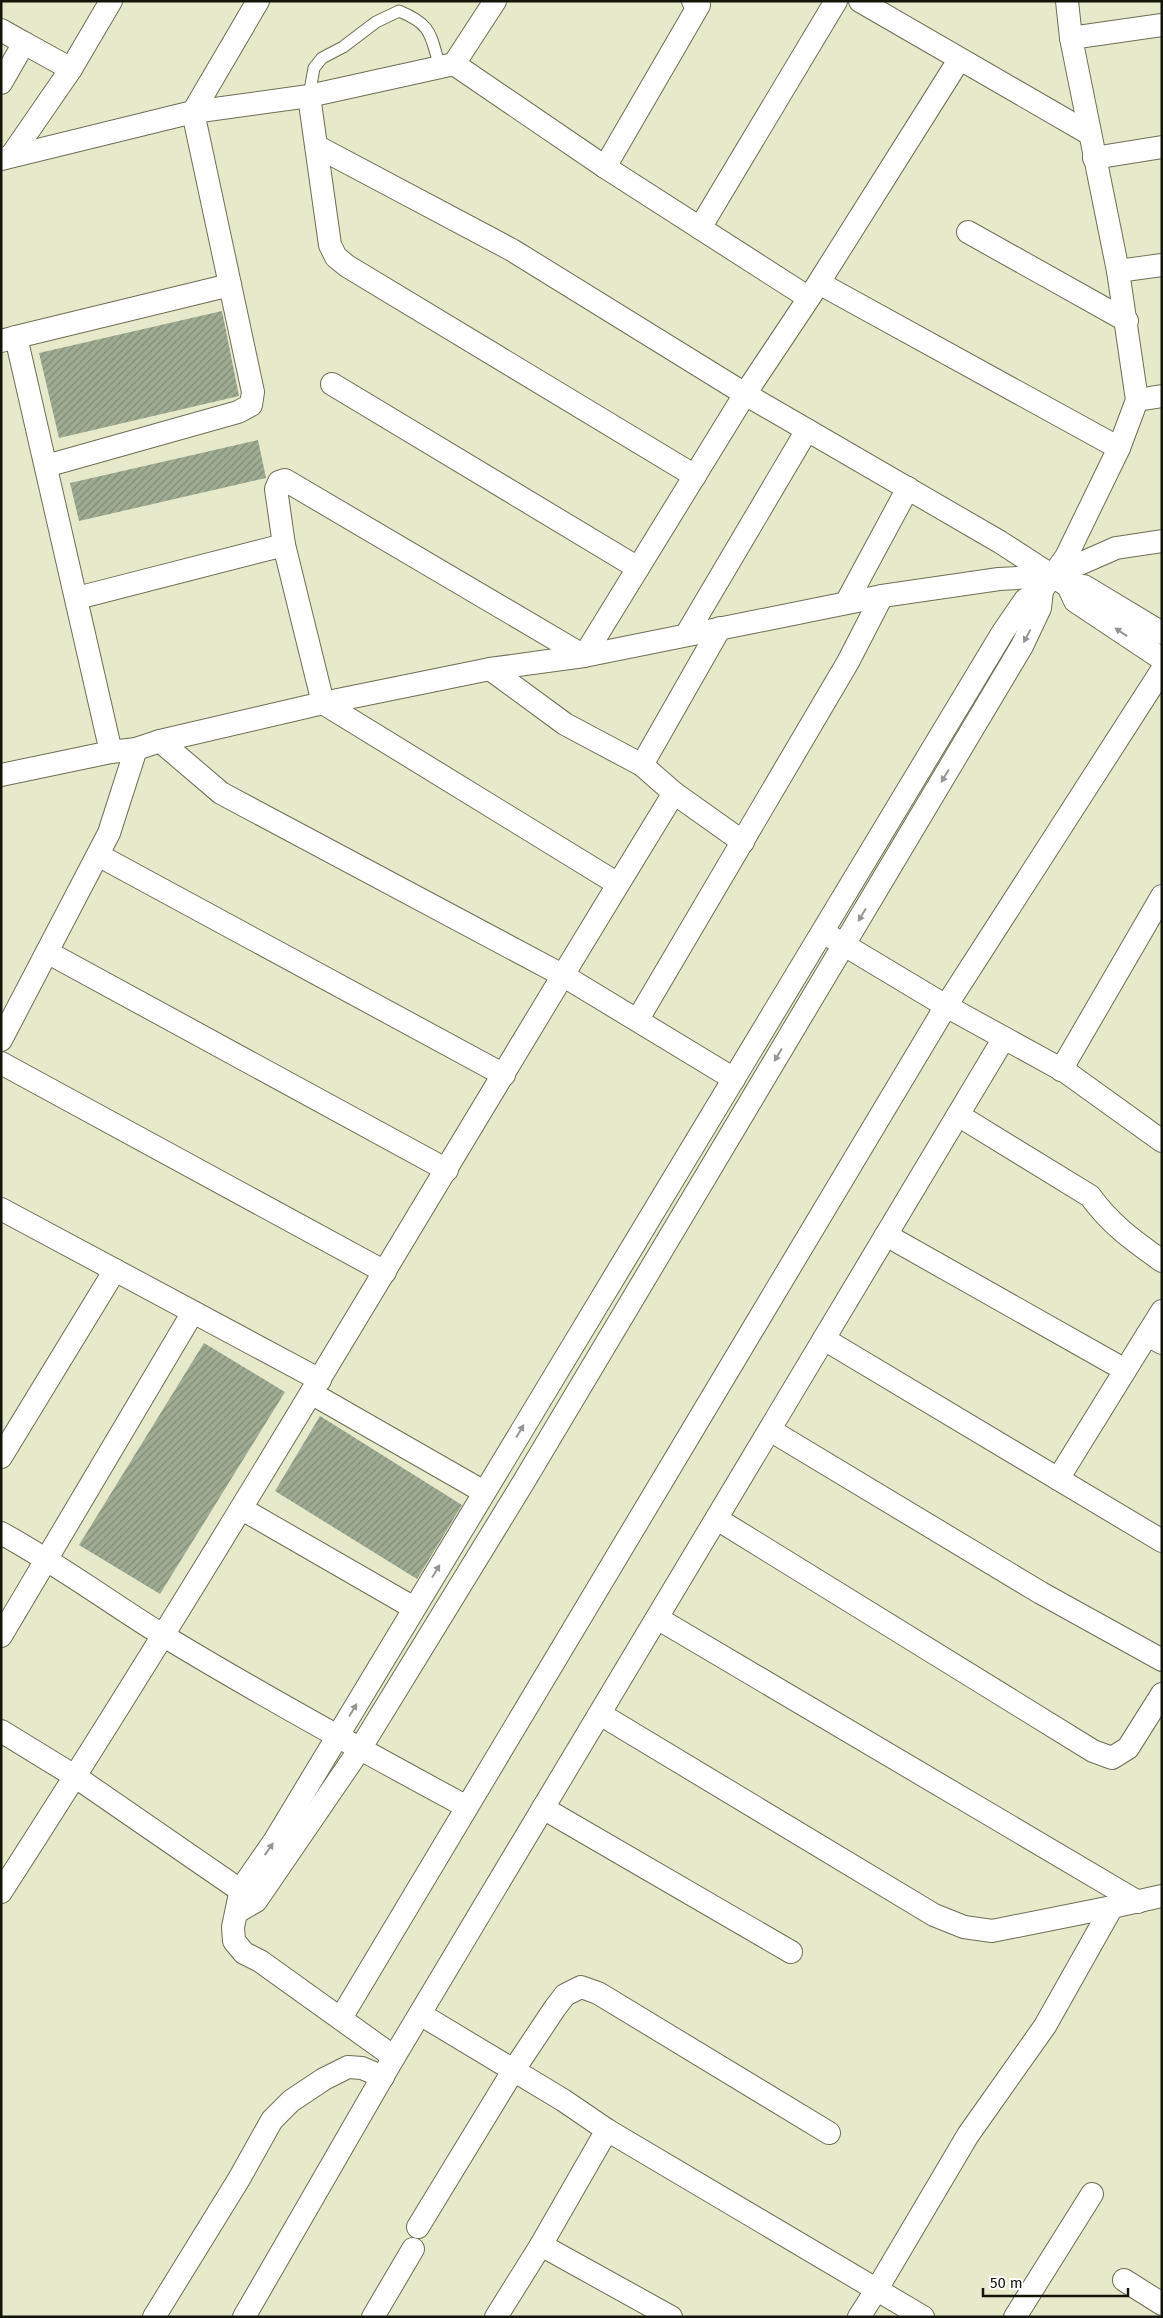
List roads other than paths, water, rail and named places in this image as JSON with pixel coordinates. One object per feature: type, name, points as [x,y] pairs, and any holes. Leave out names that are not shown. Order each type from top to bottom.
[{"type":"street","points":[[6,158],[71,69],[111,1]]},
{"type":"street","points":[[46,466],[238,412],[251,405],[253,392],[193,112],[258,1]]},
{"type":"street","points":[[6,158],[193,112],[309,96],[447,66],[495,1]]},
{"type":"street","points":[[700,228],[836,1]]},
{"type":"street","points":[[860,1],[959,60],[1090,134]]},
{"type":"street","points":[[394,2057],[260,1961],[244,1953],[234,1941],[233,1928],[237,1912],[360,1749],[523,1483],[1022,646],[1119,448],[1137,400],[1127,321],[1071,38],[1067,1]]},
{"type":"street","points":[[605,167],[698,2]]},
{"type":"street","points":[[1071,38],[1162,24]]},
{"type":"street","points":[[1,30],[71,69]]},
{"type":"street","points":[[1,83],[24,44]]},
{"type":"street","points":[[584,656],[745,394],[814,291],[959,60]]},
{"type":"street","points":[[447,66],[700,228],[814,291],[1119,448]]},
{"type":"street","points":[[309,96],[318,147],[330,245],[336,257],[347,266],[695,476]]},
{"type":"street","points":[[318,147],[512,250],[745,394],[1000,542],[1075,601],[1162,659]]},
{"type":"street","points":[[1094,158],[1162,147]]},
{"type":"street","points":[[968,232],[1127,321]]},
{"type":"street","points":[[1118,271],[1162,265]]},
{"type":"street","points":[[111,752],[46,466],[9,339],[230,285]]},
{"type":"street","points":[[332,384],[638,568]]},
{"type":"street","points":[[1137,400],[1162,396]]},
{"type":"street","points":[[686,635],[807,430]]},
{"type":"street","points":[[584,656],[285,480],[279,482],[276,489],[284,544],[323,703],[618,884]]},
{"type":"street","points":[[846,603],[908,488]]},
{"type":"street","points":[[248,1895],[275,1840],[337,1736],[1003,632],[1025,600],[1116,548],[1162,541]]},
{"type":"street","points":[[77,598],[284,544]]},
{"type":"street","points":[[1,775],[111,752],[136,749],[160,741],[323,703],[490,669],[584,656],[882,596],[999,579],[1084,586],[1162,633]]},
{"type":"street","points":[[638,1019],[848,662],[882,596]]},
{"type":"street","points":[[642,765],[720,628]]},
{"type":"street","points":[[490,669],[566,724],[642,765],[674,793],[743,842]]},
{"type":"street","points":[[341,2018],[946,1006],[1162,670]]},
{"type":"street","points":[[160,741],[221,793],[564,976],[734,1078]]},
{"type":"street","points":[[1,1040],[109,833],[136,749]]},
{"type":"street","points":[[1,1892],[76,1777],[242,1509],[674,793]]},
{"type":"street","points":[[98,855],[504,1075]]},
{"type":"street","points":[[1061,1070],[1162,896]]},
{"type":"street","points":[[822,932],[946,1006],[1061,1070],[1159,1132]]},
{"type":"street","points":[[47,952],[447,1170]]},
{"type":"street","points":[[248,2315],[394,2057],[1004,1038]]},
{"type":"street","points":[[1,1063],[385,1272]]},
{"type":"street","points":[[958,1115],[1090,1196],[1105,1217],[1117,1228],[1162,1261]]},
{"type":"street","points":[[1,1209],[193,1312],[484,1492]]},
{"type":"street","points":[[886,1235],[1125,1370]]},
{"type":"street","points":[[1,1457],[115,1270]]},
{"type":"street","points":[[1058,1479],[1125,1370],[1154,1339],[1162,1311]]},
{"type":"street","points":[[1,1636],[193,1312]]},
{"type":"street","points":[[824,1339],[1162,1541]]},
{"type":"street","points":[[770,1430],[1041,1593],[1162,1660]]},
{"type":"street","points":[[242,1509],[414,1608]]},
{"type":"street","points":[[717,1519],[1093,1751],[1112,1758],[1128,1748],[1162,1694]]},
{"type":"street","points":[[1,1533],[48,1559],[164,1636],[360,1749],[467,1807]]},
{"type":"street","points":[[657,1618],[1138,1902]]},
{"type":"street","points":[[600,1714],[934,1915],[964,1927],[992,1931],[1162,1896]]},
{"type":"street","points":[[1,1731],[76,1777],[248,1895]]},
{"type":"street","points":[[543,1808],[791,1952]]},
{"type":"street","points":[[858,2317],[877,2289],[968,2135],[1045,2026],[1112,1907]]},
{"type":"street","points":[[418,2227],[513,2072],[565,1995],[581,1987],[598,1993],[829,2133]]},
{"type":"street","points":[[420,2014],[513,2072],[563,2100],[607,2130],[923,2317]]},
{"type":"street","points":[[154,2317],[239,2179],[272,2120],[291,2101],[324,2079],[348,2067],[362,2068],[383,2078]]},
{"type":"street","points":[[496,2317],[541,2245],[607,2130]]},
{"type":"street","points":[[1015,2317],[1092,2194]]},
{"type":"street","points":[[541,2245],[671,2317]]},
{"type":"street","points":[[373,2317],[413,2249]]},
{"type":"street","points":[[1124,2280],[1162,2303],[1153,2317]]},
{"type":"lane","points":[[309,96],[314,68],[322,58],[344,47],[376,22],[402,6],[418,19],[431,34],[447,66]]}]
